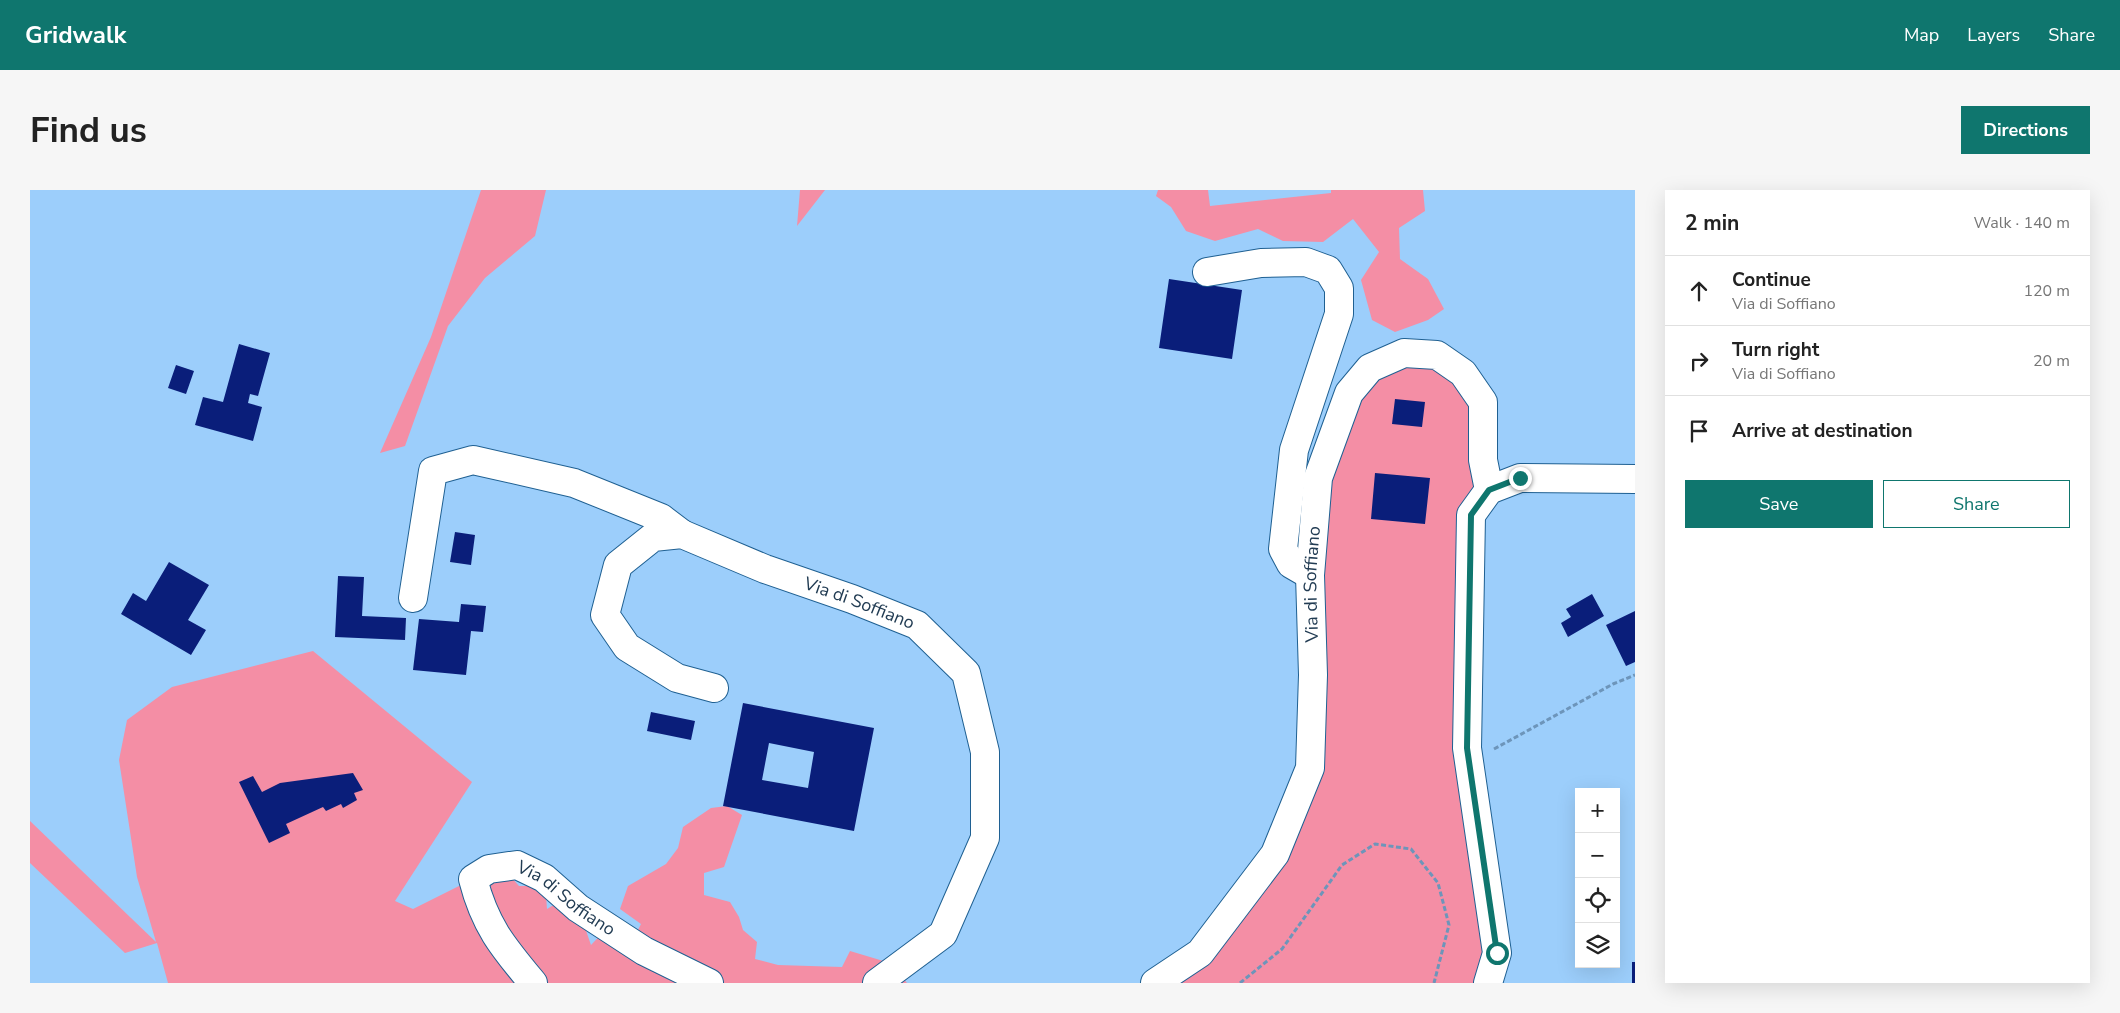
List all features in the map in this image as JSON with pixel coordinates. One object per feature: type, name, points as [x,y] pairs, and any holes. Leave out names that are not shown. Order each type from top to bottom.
[{"type":"street","points":[[1207,272],[1261,263],[1306,262],[1328,270],[1339,288],[1339,314],[1294,450],[1284,539],[1283,549],[1291,564],[1310,575]]},
{"type":"street","name":"Via di Soffiano","points":[[1155,983],[1200,952],[1275,854],[1310,768],[1313,675],[1310,575],[1318,478],[1349,393],[1370,368],[1404,353],[1437,355],[1463,373],[1483,402],[1483,460],[1489,490]]},
{"type":"street","points":[[413,598],[433,471],[473,460],[574,483],[661,518],[682,534]]},
{"type":"street","points":[[1488,983],[1497,953],[1467,748],[1471,515],[1489,490],[1520,478],[1635,479]]},
{"type":"street","name":"Via di Soffiano","points":[[714,688],[678,678],[627,647],[605,614],[618,565],[653,537],[682,534],[765,569],[852,599],[917,625],[966,673],[984,752],[985,838],[942,934],[877,983]]},
{"type":"street","name":"Via di Soffiano","points":[[533,983],[496,939],[480,908],[473,879],[489,869],[517,866],[544,878],[578,908],[644,951],[709,983]]},
{"type":"path","points":[[1469,762],[1613,684],[1635,675]]},
{"type":"path","points":[[1240,983],[1282,950],[1342,865],[1375,844],[1411,849],[1438,883],[1449,925],[1434,983]]},
{"type":"shaded area","points":[[481,190],[546,190],[535,236],[485,278],[448,326],[405,446],[380,453],[431,337]]},
{"type":"shaded area","points":[[800,190],[825,190],[797,226]]},
{"type":"shaded area","points":[[1158,190],[1208,190],[1210,206],[1331,193],[1331,190],[1423,190],[1425,211],[1399,228],[1400,259],[1428,279],[1444,309],[1428,320],[1395,332],[1372,320],[1361,280],[1379,252],[1353,219],[1323,242],[1283,241],[1258,229],[1215,241],[1186,231],[1171,207],[1156,196]]},
{"type":"shaded area","points":[[1404,353],[1463,373],[1489,490],[1471,515],[1488,983],[1155,983],[1275,854],[1310,768],[1310,575],[1349,393]]},
{"type":"shaded area","points":[[313,651],[472,782],[395,901],[413,909],[459,886],[465,869],[512,878],[519,886],[540,886],[546,895],[547,909],[573,893],[591,945],[611,924],[637,932],[641,924],[620,909],[628,886],[666,864],[678,848],[683,827],[711,808],[727,806],[742,815],[724,867],[704,873],[704,895],[730,902],[739,917],[743,930],[757,942],[755,959],[778,965],[842,967],[850,951],[890,963],[907,983],[168,983],[157,943],[125,953],[30,863],[30,821],[156,942],[137,877],[119,760],[127,720],[172,687]]},
{"type":"building","points":[[1169,279],[1242,290],[1232,359],[1159,348]]},
{"type":"building","points":[[239,344],[270,353],[258,396],[250,394],[248,403],[262,407],[253,441],[195,425],[203,397],[223,402]]},
{"type":"building","points":[[176,365],[194,371],[186,394],[168,388]]},
{"type":"building","points":[[1395,399],[1425,402],[1422,427],[1392,424]]},
{"type":"building","points":[[1375,473],[1430,478],[1425,524],[1371,519]]},
{"type":"building","points":[[455,532],[475,535],[471,565],[450,562]]},
{"type":"building","points":[[169,562],[209,585],[188,620],[206,630],[191,655],[121,614],[133,593],[146,601]]},
{"type":"building","points":[[338,576],[364,577],[362,616],[406,618],[405,640],[335,637]]},
{"type":"building","points":[[1592,594],[1604,616],[1568,637],[1561,623],[1571,617],[1566,609]]},
{"type":"building","points":[[461,604],[486,606],[483,632],[471,631],[466,675],[413,670],[419,619],[459,622]]},
{"type":"building","points":[[1635,611],[1635,662],[1626,666],[1606,625]]},
{"type":"building","points":[[743,703],[874,728],[854,831],[723,806]],"holes":[[[769,743],[814,752],[808,788],[762,780]]]},
{"type":"building","points":[[651,712],[695,721],[691,740],[647,731]]},
{"type":"building","points":[[353,773],[363,790],[354,793],[357,800],[343,808],[341,804],[326,811],[323,807],[286,824],[290,833],[269,843],[239,782],[253,776],[262,792],[280,783]]},
{"type":"building","points":[[1632,962],[1635,962],[1635,983],[1632,983]]},
{"type":"route","points":[[1497,953],[1467,748],[1471,515],[1489,490],[1520,478]]}]
